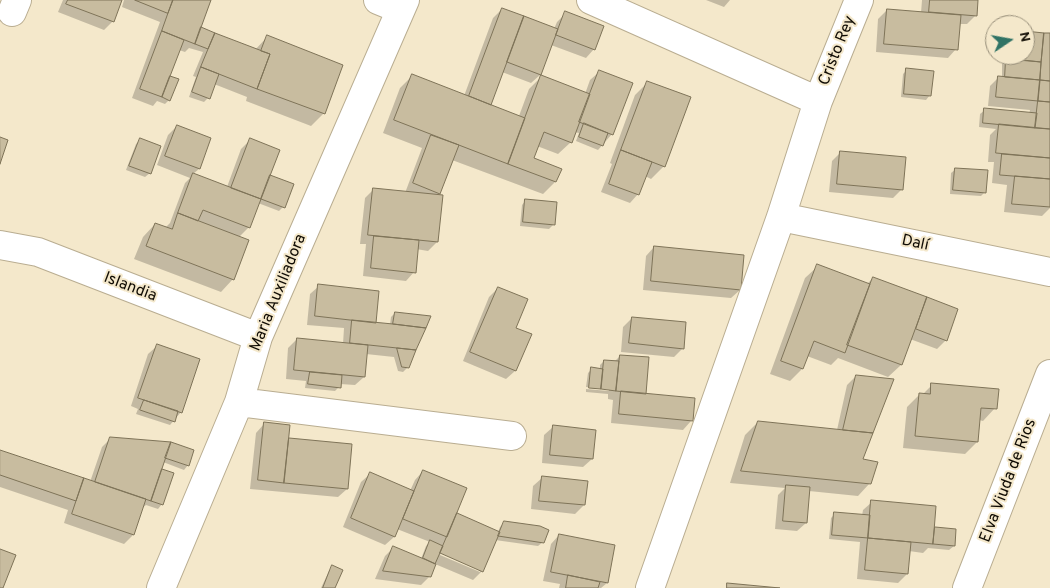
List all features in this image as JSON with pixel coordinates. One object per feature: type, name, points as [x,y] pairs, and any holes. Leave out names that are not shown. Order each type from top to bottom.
[{"type":"street","points":[[591,0],[818,101]]},
{"type":"street","name":"Cristo Rey","points":[[650,588],[781,217],[818,101],[859,0]]},
{"type":"street","name":"Maria Auxiliadora","points":[[161,588],[239,402],[258,338],[394,3]]},
{"type":"street","name":"Dalí","points":[[781,217],[1050,272]]},
{"type":"street","name":"Islandia","points":[[0,245],[38,252],[258,338]]},
{"type":"street","name":"Elva Viuda de Rios","points":[[967,588],[1050,374]]},
{"type":"street","points":[[239,402],[512,436]]},
{"type":"building","points":[[68,0],[122,0],[114,22],[66,4]]},
{"type":"building","points":[[135,0],[173,0],[168,13]]},
{"type":"building","points":[[173,0],[211,0],[195,44],[162,31]]},
{"type":"building","points":[[930,0],[978,0],[977,16],[929,12]]},
{"type":"building","points":[[502,8],[524,16],[491,105],[469,96]]},
{"type":"building","points":[[887,9],[961,15],[958,50],[884,44]]},
{"type":"building","points":[[565,11],[604,26],[595,50],[556,35]]},
{"type":"building","points":[[524,16],[558,29],[541,75],[507,62]]},
{"type":"building","points":[[201,27],[215,33],[208,49],[195,44]]},
{"type":"building","points":[[162,31],[184,40],[162,97],[140,89]]},
{"type":"building","points":[[1035,32],[1044,33],[1041,62],[1035,61]]},
{"type":"building","points":[[215,33],[270,54],[257,89],[201,67]]},
{"type":"building","points":[[1044,33],[1050,33],[1050,81],[1040,80]]},
{"type":"building","points":[[267,35],[343,65],[325,114],[257,89],[270,54],[261,51]]},
{"type":"building","points":[[1035,61],[1041,62],[1040,80],[1005,77],[1006,65],[1035,65]]},
{"type":"building","points":[[201,67],[219,74],[210,99],[192,92]]},
{"type":"building","points":[[906,68],[934,71],[931,96],[904,94]]},
{"type":"building","points":[[599,70],[633,83],[613,135],[579,122]]},
{"type":"building","points":[[412,74],[525,118],[508,164],[394,120]]},
{"type":"building","points":[[541,75],[590,94],[572,143],[544,132],[534,158],[562,169],[556,182],[508,164]]},
{"type":"building","points":[[170,76],[179,79],[170,101],[162,97]]},
{"type":"building","points":[[998,76],[1040,80],[1038,101],[996,97]]},
{"type":"building","points":[[1040,80],[1050,81],[1050,102],[1038,101]]},
{"type":"building","points":[[647,81],[691,97],[665,167],[621,150]]},
{"type":"building","points":[[1038,101],[1050,102],[1050,129],[1035,128]]},
{"type":"building","points":[[984,108],[1037,113],[1035,128],[983,123]]},
{"type":"building","points":[[584,123],[608,133],[603,146],[579,137]]},
{"type":"building","points":[[999,124],[1050,129],[1050,158],[996,153]]},
{"type":"building","points":[[177,125],[211,138],[200,169],[165,156]]},
{"type":"building","points":[[431,135],[459,145],[440,194],[413,183]]},
{"type":"building","points":[[0,137],[8,140],[0,164]]},
{"type":"building","points":[[140,138],[161,146],[151,174],[129,166]]},
{"type":"building","points":[[250,138],[280,150],[261,199],[231,188]]},
{"type":"building","points":[[621,150],[652,162],[639,195],[609,184]]},
{"type":"building","points":[[840,151],[906,157],[903,190],[837,184]]},
{"type":"building","points":[[1002,154],[1050,158],[1050,179],[1000,175]]},
{"type":"building","points":[[955,168],[988,170],[986,193],[953,190]]},
{"type":"building","points":[[193,173],[261,199],[250,228],[203,210],[198,221],[178,213]]},
{"type":"building","points":[[270,175],[294,184],[285,208],[261,199]]},
{"type":"building","points":[[1015,176],[1050,179],[1050,207],[1012,204]]},
{"type":"building","points":[[373,188],[443,195],[438,242],[368,235]]},
{"type":"building","points":[[525,199],[557,202],[555,225],[523,222]]},
{"type":"building","points":[[178,213],[249,240],[234,280],[146,246],[155,223],[172,229]]},
{"type":"building","points":[[374,236],[419,240],[416,273],[371,268]]},
{"type":"building","points":[[654,246],[744,255],[741,290],[651,281]]},
{"type":"building","points":[[817,264],[870,284],[845,353],[814,341],[803,369],[781,361]]},
{"type":"building","points":[[873,277],[927,297],[902,365],[847,345]]},
{"type":"building","points":[[318,284],[379,291],[376,323],[315,316]]},
{"type":"building","points":[[498,287],[528,299],[516,328],[532,334],[516,371],[470,352]]},
{"type":"building","points":[[927,297],[958,309],[947,341],[916,329]]},
{"type":"building","points":[[395,312],[431,316],[426,328],[393,324]]},
{"type":"building","points":[[632,317],[686,322],[684,349],[629,343]]},
{"type":"building","points":[[352,320],[426,328],[416,350],[350,343]]},
{"type":"building","points":[[297,338],[368,345],[365,377],[294,370]]},
{"type":"building","points":[[157,344],[200,359],[182,413],[138,398]]},
{"type":"building","points":[[397,348],[416,350],[409,368],[402,367]]},
{"type":"building","points":[[620,355],[649,357],[646,394],[616,391]]},
{"type":"building","points":[[604,360],[619,361],[616,391],[601,389]]},
{"type":"building","points":[[591,367],[603,369],[601,389],[589,388]]},
{"type":"building","points":[[310,372],[342,375],[341,388],[308,384]]},
{"type":"building","points":[[856,375],[894,379],[873,433],[843,430]]},
{"type":"building","points":[[931,383],[999,389],[997,409],[981,408],[978,442],[915,436],[919,393],[930,394]]},
{"type":"building","points":[[621,391],[695,398],[693,421],[619,414]]},
{"type":"building","points":[[144,400],[178,411],[175,422],[140,410]]},
{"type":"building","points":[[758,421],[873,433],[863,459],[878,462],[871,484],[741,471]]},
{"type":"building","points":[[264,422],[290,425],[284,483],[258,480]]},
{"type":"building","points":[[553,425],[596,430],[593,459],[550,455]]},
{"type":"building","points":[[110,437],[171,442],[151,501],[95,482]]},
{"type":"building","points":[[289,438],[352,444],[348,489],[284,483]]},
{"type":"building","points":[[171,442],[194,450],[189,466],[165,458]]},
{"type":"building","points":[[0,450],[84,478],[76,501],[0,475]]},
{"type":"building","points":[[162,469],[174,473],[163,505],[151,501]]},
{"type":"building","points":[[423,470],[467,488],[447,537],[403,519]]},
{"type":"building","points":[[370,472],[414,491],[395,537],[351,518]]},
{"type":"building","points":[[542,476],[588,481],[585,505],[539,501]]},
{"type":"building","points":[[84,478],[146,499],[134,535],[72,514]]},
{"type":"building","points":[[786,485],[810,487],[807,523],[783,521]]},
{"type":"building","points":[[871,500],[936,506],[933,544],[868,538]]},
{"type":"building","points":[[834,512],[870,515],[868,538],[832,535]]},
{"type":"building","points":[[457,513],[500,532],[483,572],[440,553]]},
{"type":"building","points":[[504,521],[540,526],[549,530],[544,543],[498,536]]},
{"type":"building","points":[[935,527],[956,529],[955,546],[933,544]]},
{"type":"building","points":[[559,534],[615,545],[608,583],[551,572]]},
{"type":"building","points":[[868,538],[911,542],[908,574],[865,570]]},
{"type":"building","points":[[430,540],[443,546],[435,564],[423,558]]},
{"type":"building","points":[[393,546],[436,564],[431,577],[383,571]]},
{"type":"building","points":[[0,549],[16,555],[3,588],[0,588]]},
{"type":"building","points":[[332,565],[343,570],[335,588],[323,588]]},
{"type":"building","points":[[568,575],[600,582],[598,588],[566,588]]},
{"type":"building","points":[[727,583],[780,588],[727,588]]}]
